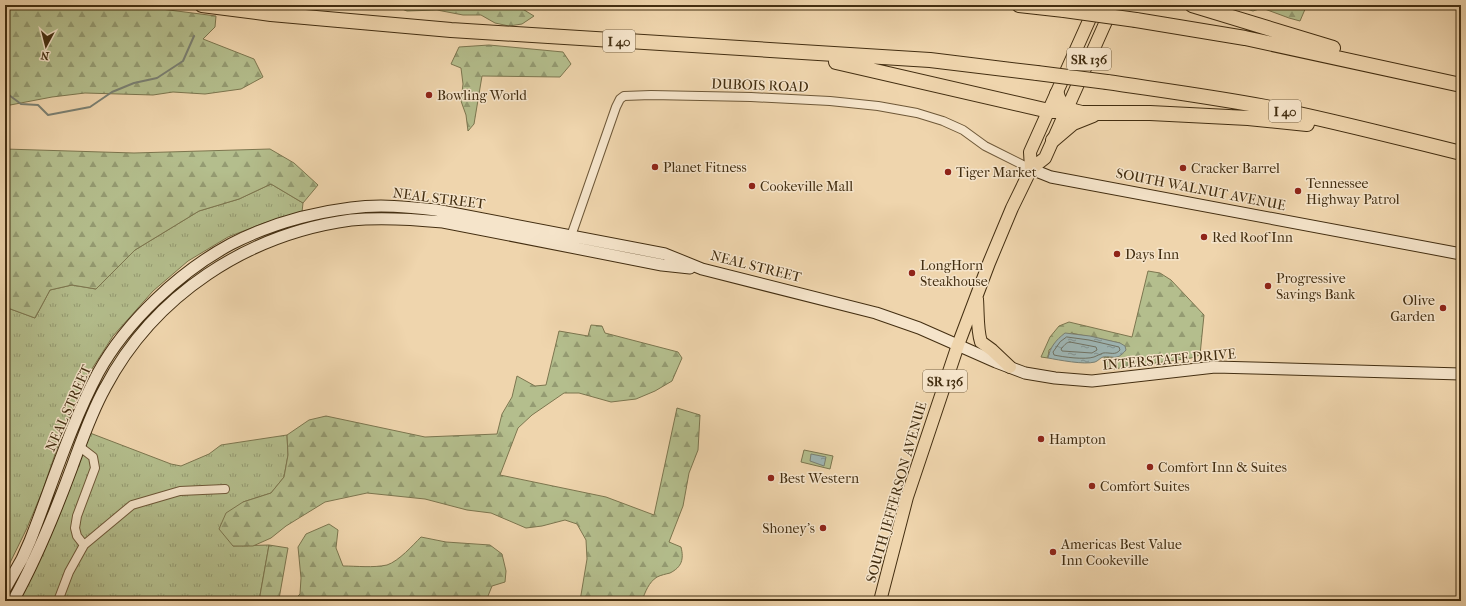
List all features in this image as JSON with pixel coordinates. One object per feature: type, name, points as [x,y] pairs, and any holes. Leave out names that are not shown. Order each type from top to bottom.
[{"type":"highway","name":"I 40","points":[[202,5],[271,14],[450,30],[930,60],[1106,82],[1266,107],[1461,153]]},
{"type":"highway","points":[[1018,5],[1136,20],[1245,38],[1461,85]]},
{"type":"highway","points":[[1192,5],[1437,79]]},
{"type":"highway","points":[[772,51],[852,65],[1049,111],[1060,111],[1067,107]]},
{"type":"highway","points":[[1057,94],[1061,103],[1082,113],[1150,113],[1248,118],[1381,133]]},
{"type":"highway","points":[[1053,140],[1073,123],[1098,112]]},
{"type":"main road","name":"SOUTH JEFFERSON AVENUE","points":[[880,601],[907,497],[958,345],[1003,229],[1031,169],[1030,152],[1096,5]]},
{"type":"main road","name":"SOUTH JEFFERSON AVENUE","points":[[1031,169],[1046,158],[1112,7]]},
{"type":"main road","name":"SOUTH WALNUT AVENUE","points":[[1031,169],[1051,177],[1461,254]]},
{"type":"main road","name":"NEAL STREET","points":[[5,589],[22,559],[30,541],[85,400],[106,360],[126,333],[158,299],[191,270],[230,245],[269,228],[301,217],[353,207],[397,206],[436,210],[665,254],[702,269]]},
{"type":"main road","name":"NEAL STREET","points":[[13,601],[43,542],[104,388],[116,367],[141,334],[172,301],[202,277],[226,262],[257,246],[282,236],[351,220],[384,218],[443,222],[662,265],[702,269],[876,312],[919,328],[958,345]]},
{"type":"main road","points":[[977,295],[978,329],[981,342],[1010,367]]},
{"type":"main road","name":"INTERSTATE DRIVE","points":[[958,345],[1010,367],[1040,376],[1073,380],[1092,381],[1215,367],[1461,374]]},
{"type":"street","name":"DUBOIS ROAD","points":[[571,236],[616,107],[620,99],[624,96],[651,95],[751,97],[830,101],[878,106],[917,113],[943,121],[963,130],[985,146],[1031,169]]},
{"type":"street","points":[[80,447],[93,457],[95,468],[77,516],[75,528],[77,536],[84,545]]},
{"type":"street","points":[[58,601],[69,572],[84,545],[132,505],[180,491],[225,489]]},
{"type":"green space","points":[[5,5],[130,5],[216,16],[215,27],[203,39],[254,59],[263,77],[241,89],[205,94],[173,92],[153,95],[85,93],[52,97],[5,106]]},
{"type":"green space","points":[[392,5],[516,5],[534,16],[522,24],[509,26],[495,23],[481,15],[463,15],[437,10],[407,11]]},
{"type":"green space","points":[[1233,5],[1300,5],[1306,7],[1300,21],[1262,8],[1253,11]]},
{"type":"green space","points":[[489,45],[563,52],[571,64],[560,77],[482,76],[474,124],[468,131],[466,115],[461,101],[463,84],[461,68],[451,64],[459,47]]},
{"type":"green space","points":[[5,149],[134,153],[270,149],[294,163],[318,185],[303,203],[271,184],[239,199],[199,211],[135,250],[96,289],[72,285],[50,290],[35,318],[5,307]]},
{"type":"green space","points":[[271,184],[303,203],[302,212],[264,223],[228,237],[188,261],[153,291],[113,336],[86,378],[61,437],[42,492],[27,528],[5,573],[5,307],[35,318],[50,290],[72,285],[96,289],[135,250],[199,211],[239,199]]},
{"type":"green space","points":[[1148,271],[1160,273],[1171,280],[1204,315],[1200,355],[1191,358],[1106,370],[1104,357],[1113,358],[1120,343],[1071,333],[1049,350],[1048,358],[1041,357],[1050,337],[1059,326],[1069,322],[1132,337]]},
{"type":"green space","points":[[591,325],[602,326],[605,333],[678,352],[682,358],[672,381],[655,391],[636,399],[611,402],[579,393],[564,393],[532,415],[518,428],[500,475],[606,497],[654,515],[677,408],[700,415],[698,450],[689,473],[683,506],[669,542],[681,547],[682,559],[680,565],[674,571],[654,579],[644,594],[642,601],[580,601],[587,559],[586,540],[577,524],[565,520],[542,526],[526,528],[491,513],[467,510],[425,499],[367,493],[325,502],[286,526],[271,538],[253,546],[233,546],[219,529],[226,513],[243,502],[271,493],[284,477],[288,455],[287,435],[309,420],[326,416],[425,437],[497,434],[502,414],[512,397],[517,376],[535,386],[546,385],[559,331],[588,336]]},
{"type":"green space","points":[[90,433],[171,464],[181,466],[209,454],[221,445],[287,435],[288,455],[284,477],[271,493],[243,502],[233,546],[269,545],[259,601],[18,601],[49,540]]},
{"type":"green space","points":[[804,450],[833,456],[830,469],[801,462]]},
{"type":"green space","points":[[329,524],[338,530],[336,548],[343,566],[371,567],[387,565],[401,556],[421,537],[446,542],[490,545],[502,554],[506,571],[505,582],[492,586],[486,601],[293,601],[300,594],[301,578],[298,547],[306,534]]},
{"type":"green space","points":[[269,545],[288,548],[279,599],[285,601],[259,601]]},
{"type":"water","points":[[1065,333],[1090,336],[1120,343],[1125,346],[1126,350],[1120,356],[1103,357],[1096,362],[1090,363],[1048,358],[1050,350],[1054,344]]},
{"type":"water","points":[[811,454],[826,457],[824,466],[810,461]]},
{"type":"waterway","points":[[5,92],[21,104],[38,105],[48,115],[90,107],[112,92],[134,83],[157,78],[183,61],[194,36]]},
{"type":"place","name":"Bowling World","points":[[429,95]]},
{"type":"place","name":"Planet Fitness","points":[[655,167]]},
{"type":"place","name":"Cracker Barrel","points":[[1183,168]]},
{"type":"place","name":"Tiger Market","points":[[948,172]]},
{"type":"place","name":"Cookeville Mall","points":[[752,186]]},
{"type":"place","name":"Tennessee Highway Patrol","points":[[1298,191]]},
{"type":"place","name":"Red Roof Inn","points":[[1204,237]]},
{"type":"place","name":"Days Inn","points":[[1117,254]]},
{"type":"place","name":"LongHorn Steakhouse","points":[[912,273]]},
{"type":"place","name":"Progressive Savings Bank","points":[[1268,286]]},
{"type":"place","name":"Olive Garden","points":[[1443,308]]},
{"type":"place","name":"Hampton","points":[[1041,439]]},
{"type":"place","name":"Comfort Inn & Suites","points":[[1150,467]]},
{"type":"place","name":"Best Western","points":[[771,478]]},
{"type":"place","name":"Comfort Suites","points":[[1092,486]]},
{"type":"place","name":"Shoney's","points":[[823,528]]},
{"type":"place","name":"Americas Best Value Inn Cookeville","points":[[1053,552]]}]
